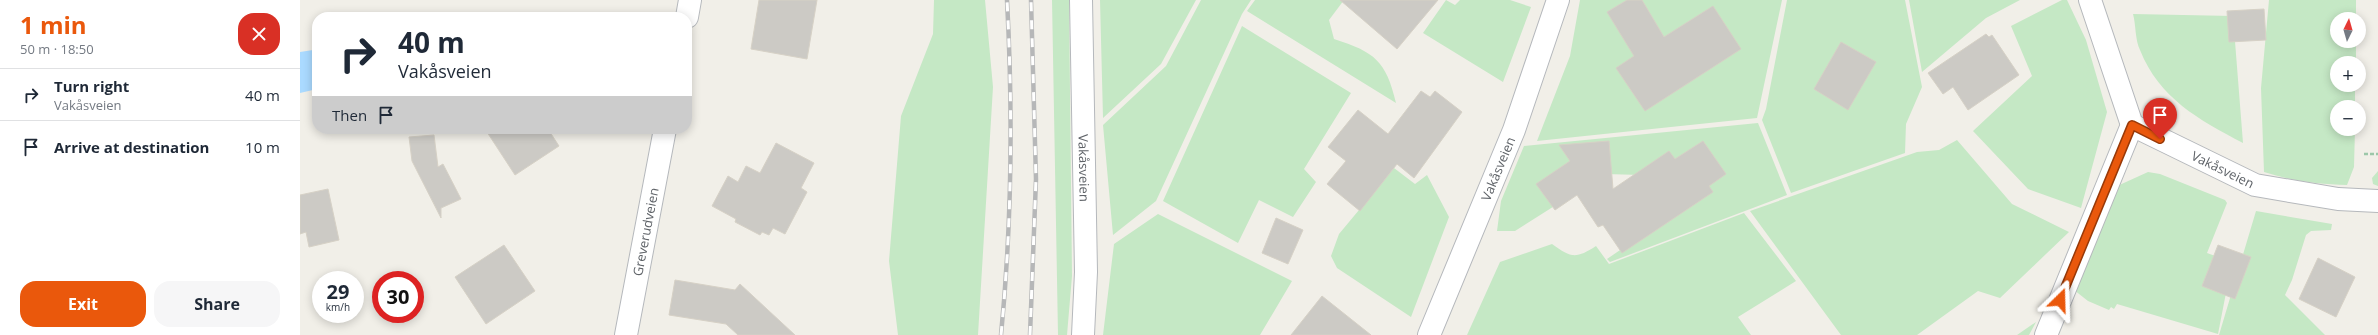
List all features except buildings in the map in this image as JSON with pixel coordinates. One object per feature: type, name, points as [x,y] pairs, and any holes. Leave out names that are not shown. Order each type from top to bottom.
[{"type":"street","points":[[688,12],[690,0]]},
{"type":"street","name":"Vakåsveien","points":[[1081,0],[1086,272],[1083,335]]},
{"type":"street","name":"Vakåsveien","points":[[1429,335],[1514,130],[1558,0]]},
{"type":"street","points":[[2046,335],[2132,125],[2090,0]]},
{"type":"street","name":"Vakåsveien","points":[[2132,125],[2255,185],[2338,199],[2378,201]]},
{"type":"street","name":"Greverudveien","points":[[626,335],[664,134]]},
{"type":"path","points":[[2364,154],[2378,154]]},
{"type":"green space","points":[[934,0],[985,0],[993,87],[978,335],[898,335],[889,261],[901,116],[933,34]]},
{"type":"green space","points":[[1052,0],[1069,0],[1072,276],[1067,335],[1058,335]]},
{"type":"green space","points":[[1100,0],[1196,0],[1161,64],[1103,118]]},
{"type":"green space","points":[[1201,0],[1251,0],[1242,14],[1156,201],[1113,235],[1103,125],[1166,66]]},
{"type":"green space","points":[[1255,0],[1344,0],[1329,20],[1334,39],[1360,49],[1377,60],[1388,77],[1396,103],[1247,11]]},
{"type":"green space","points":[[1446,0],[1455,5],[1460,0],[1510,0],[1531,7],[1503,82],[1423,33]]},
{"type":"green space","points":[[1580,0],[1782,0],[1757,118],[1537,141],[1570,56]]},
{"type":"green space","points":[[1787,0],[1905,0],[1922,87],[1906,124],[1905,153],[1791,193],[1762,120],[1766,109]]},
{"type":"green space","points":[[1909,0],[2020,0],[1986,18],[1922,72]]},
{"type":"green space","points":[[2062,0],[2067,0],[2086,40],[2107,112],[2081,208],[2028,189],[1973,131],[2032,76],[2011,26]]},
{"type":"green space","points":[[2269,0],[2356,0],[2356,12],[2330,12],[2330,48],[2356,48],[2356,56],[2330,56],[2330,92],[2355,92],[2355,100],[2330,100],[2330,136],[2355,136],[2354,167],[2347,185],[2305,182],[2264,172],[2261,88]]},
{"type":"green space","points":[[2133,14],[2233,16],[2243,143],[2211,126],[2182,106],[2158,82],[2148,67],[2138,46]]},
{"type":"green space","points":[[1242,26],[1351,93],[1304,169],[1316,182],[1293,217],[1259,200],[1238,243],[1163,201]]},
{"type":"green space","points":[[1758,123],[1787,195],[1610,262],[1607,259],[1626,246],[1641,175],[1605,174],[1515,231],[1497,231],[1501,201],[1524,146]]},
{"type":"green space","points":[[1957,140],[2012,204],[2069,232],[2000,298],[1978,291],[1917,335],[1841,335],[1750,211],[1917,152],[1939,150]]},
{"type":"green space","points":[[1394,168],[1415,184],[1427,175],[1449,217],[1411,317],[1337,268],[1331,256],[1339,234]]},
{"type":"green space","points":[[2378,171],[2378,186],[2373,184],[2372,178]]},
{"type":"green space","points":[[2148,172],[2160,174],[2225,200],[2227,203],[2207,253],[2232,262],[2218,334],[2117,304],[2114,309],[2111,307],[2109,310],[2088,301],[2074,290],[2115,187]]},
{"type":"green space","points":[[2256,211],[2332,224],[2331,230],[2311,231],[2306,235],[2292,280],[2285,295],[2325,335],[2219,335]]},
{"type":"green space","points":[[1744,213],[1796,281],[1738,317],[1751,335],[1467,335],[1500,262],[1552,244],[1564,252],[1574,255],[1583,253],[1596,246],[1609,264]]},
{"type":"green space","points":[[1158,214],[1292,281],[1260,335],[1103,335],[1114,244]]},
{"type":"green space","points":[[2036,322],[2029,335],[2017,335]]},
{"type":"water","points":[[312,50],[312,90],[300,93],[300,52]]},
{"type":"railway","points":[[1001,335],[1005,293],[1011,126],[1007,0]]},
{"type":"railway","points":[[1030,335],[1036,179],[1031,0]]},
{"type":"route","points":[[2060,300],[2132,125],[2160,139]]}]
